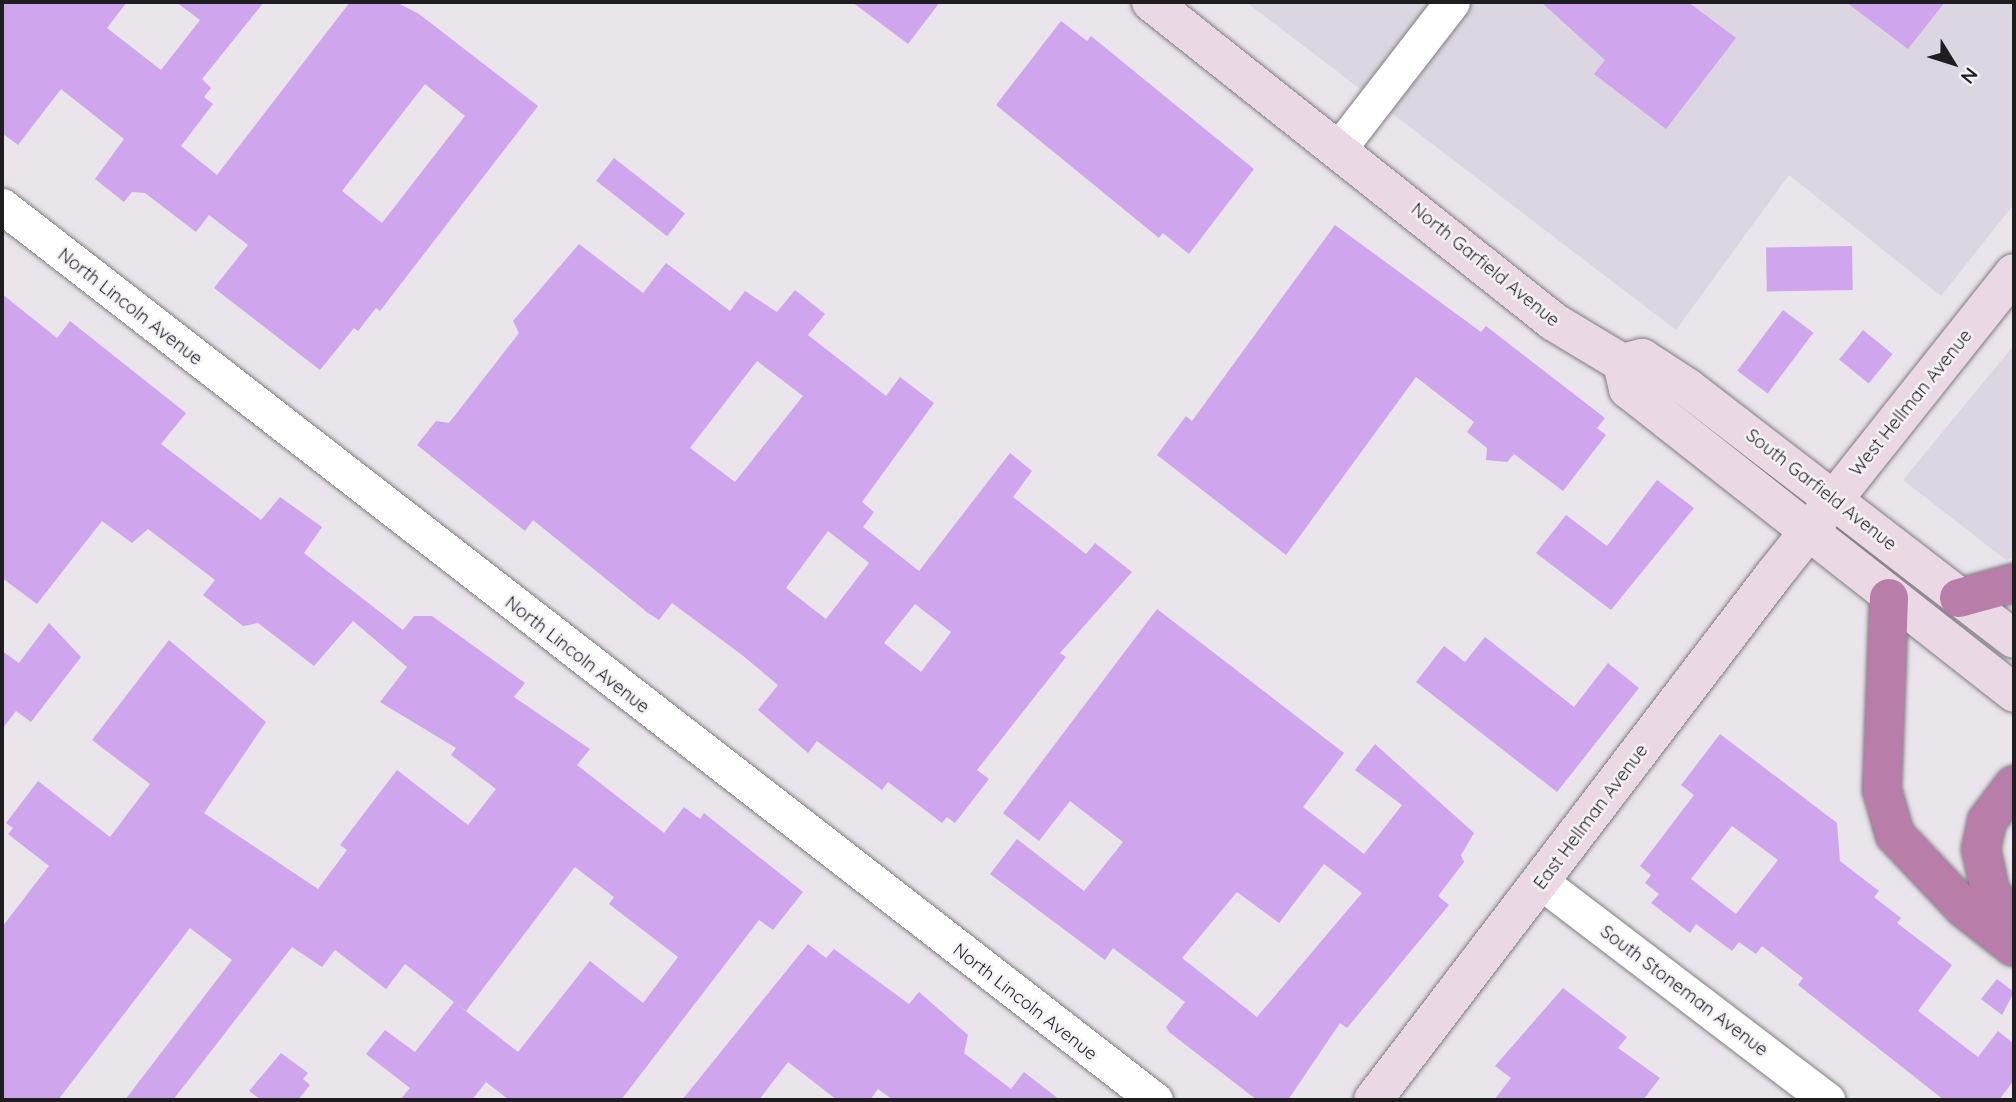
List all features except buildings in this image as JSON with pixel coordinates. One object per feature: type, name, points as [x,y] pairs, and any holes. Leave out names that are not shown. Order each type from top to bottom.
[{"type":"highway","points":[[1959,598],[2014,583]]},
{"type":"highway","points":[[1889,598],[1882,790],[1895,835],[1964,908],[2014,947]]},
{"type":"highway","points":[[2014,785],[1987,821],[1981,849],[1991,895],[2014,916]]},
{"type":"main road","name":"North Garfield Avenue","points":[[1151,2],[1340,147],[1555,322],[1622,363]]},
{"type":"main road","name":"West Hellman Avenue","points":[[1807,533],[2014,273]]},
{"type":"main road","name":"South Garfield Avenue","points":[[1622,363],[1642,358],[2014,639]]},
{"type":"main road","points":[[1622,363],[1628,389],[1889,598],[2014,693]]},
{"type":"main road","name":"East Hellman Avenue","points":[[1373,1100],[1807,533]]},
{"type":"street","points":[[1340,147],[1452,2]]},
{"type":"street","name":"North Lincoln Avenue","points":[[2,206],[1155,1100]]},
{"type":"street","name":"South Stoneman Avenue","points":[[1541,882],[1827,1100]]},
{"type":"shaded area","points":[[1246,2],[2014,2],[2014,204],[1941,296],[1789,175],[1676,330]]},
{"type":"shaded area","points":[[2014,345],[2014,557],[2006,560],[1903,480]]}]
